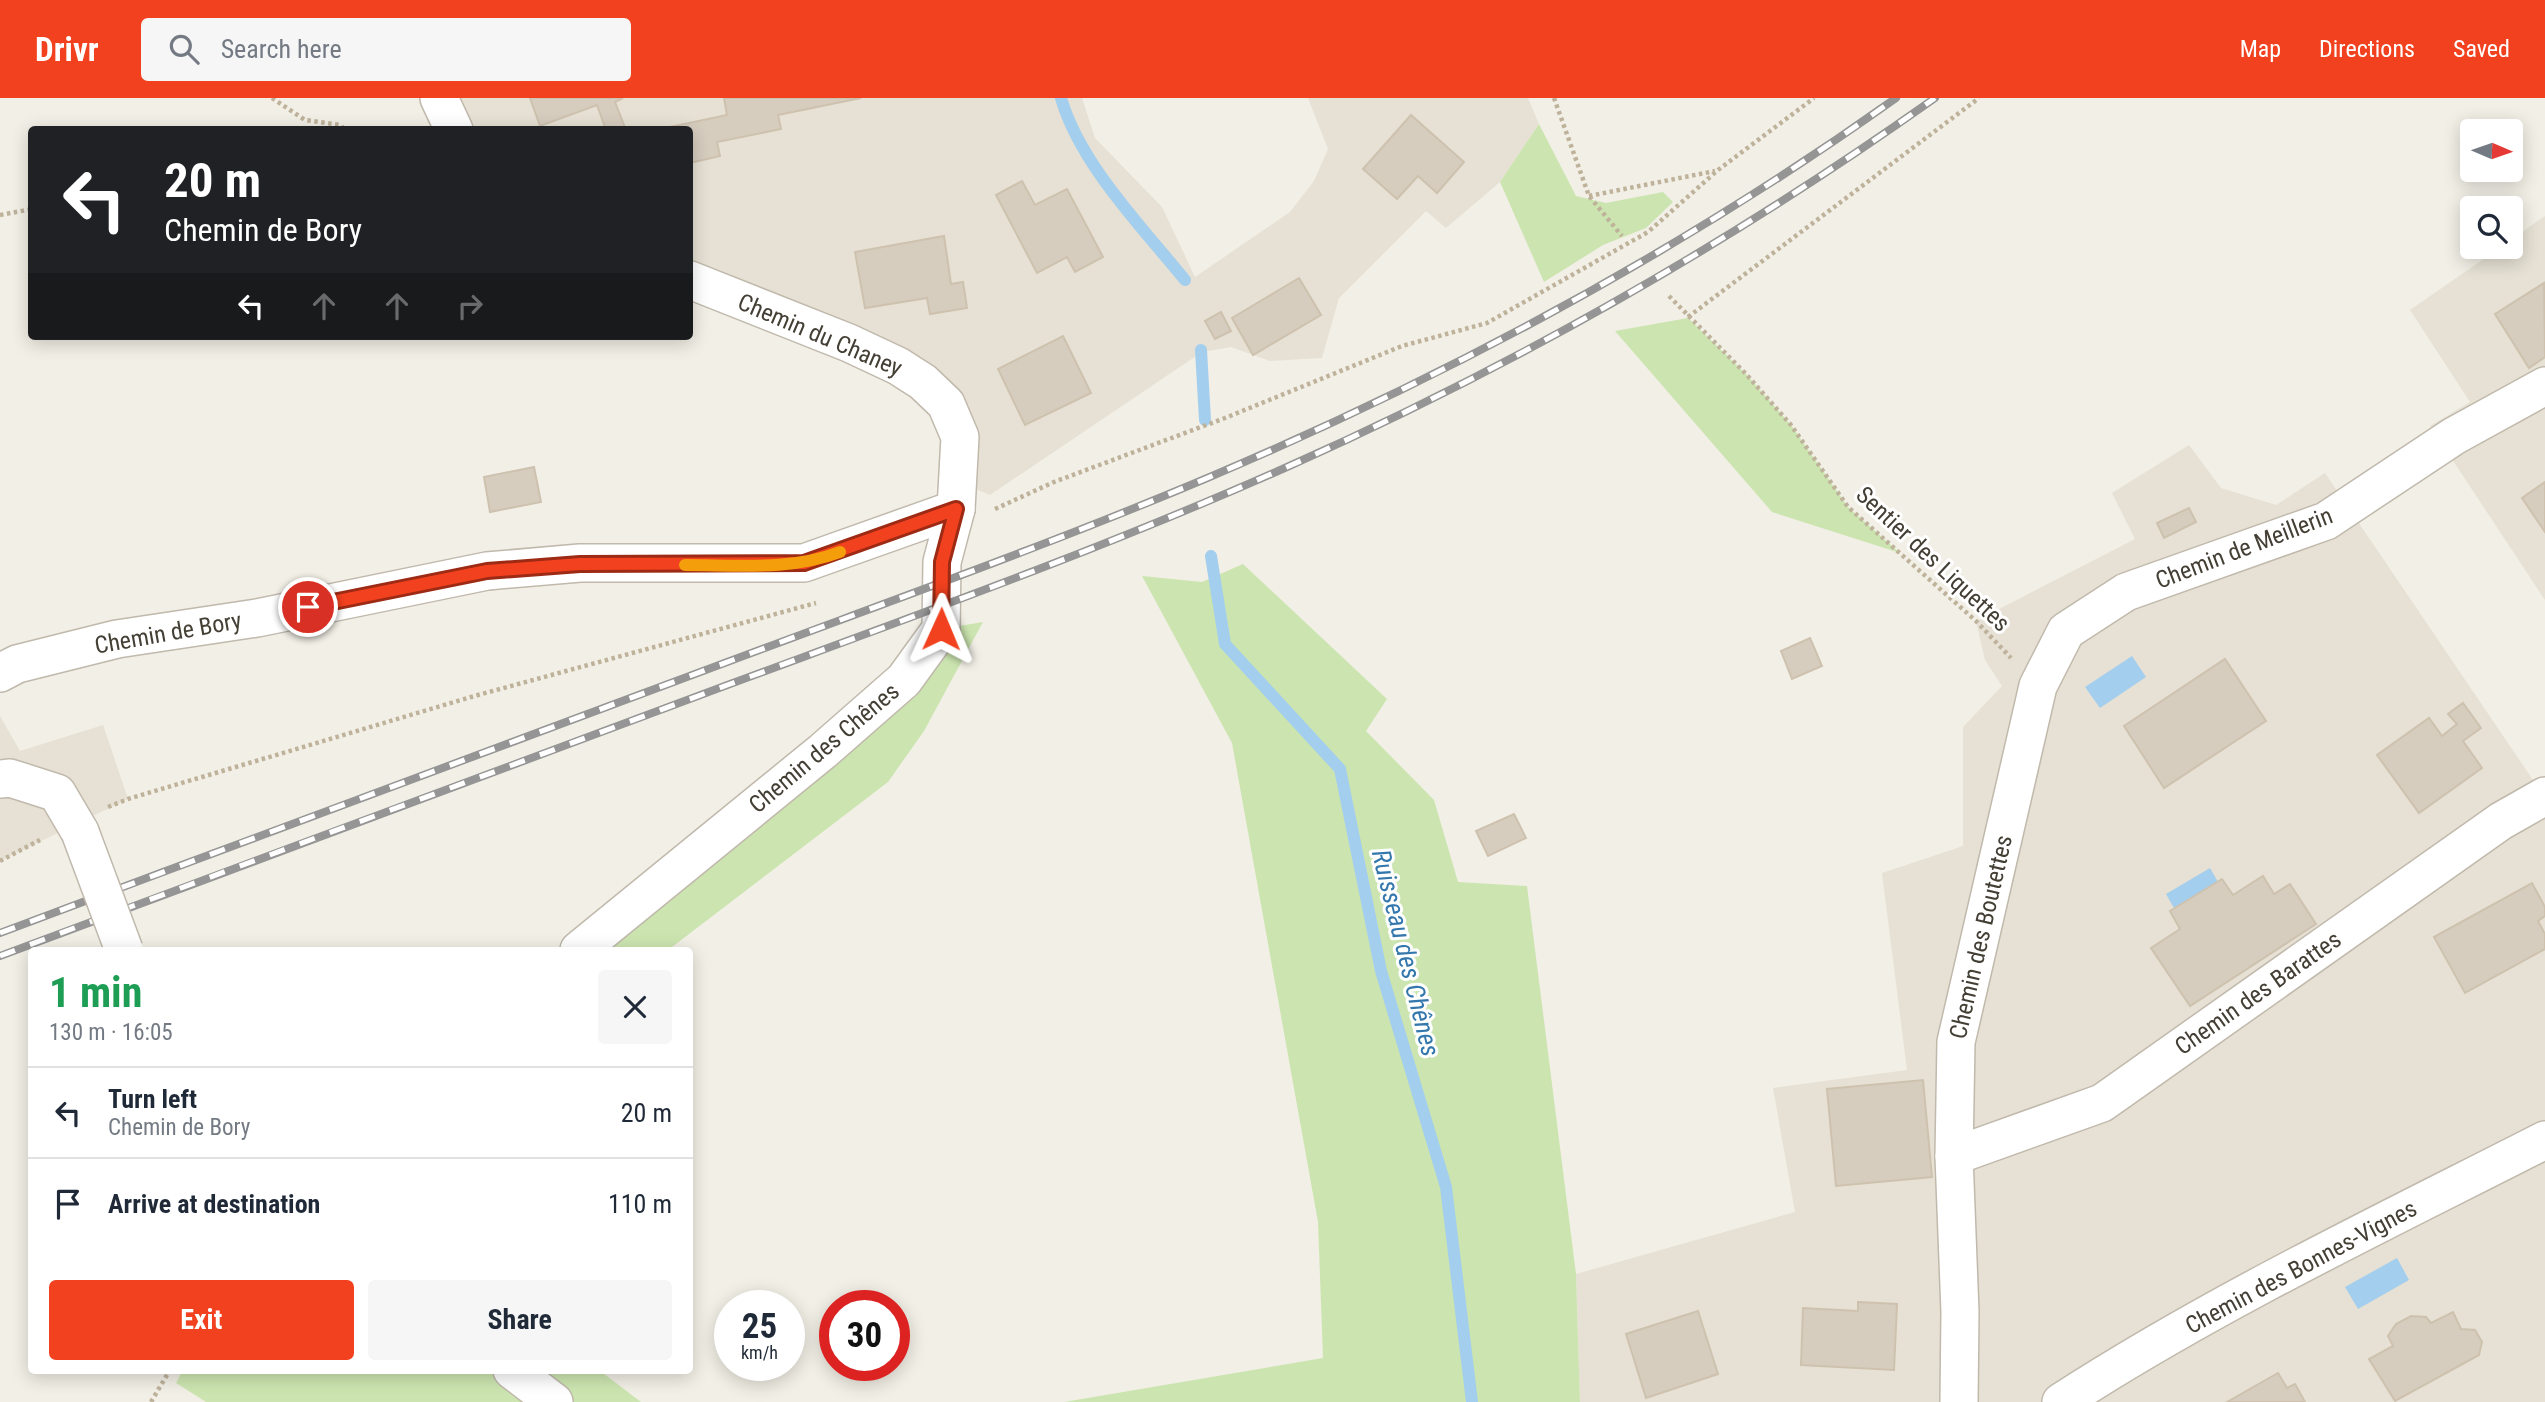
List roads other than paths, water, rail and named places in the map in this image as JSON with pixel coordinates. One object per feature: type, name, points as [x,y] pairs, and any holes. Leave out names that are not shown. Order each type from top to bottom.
[{"type":"street","points":[[439,98],[452,126]]},
{"type":"street","name":"Chemin du Chaney","points":[[693,281],[849,343],[923,382],[946,404],[960,437],[957,495]]},
{"type":"street","name":"Chemin de Meillerin","points":[[2038,686],[2066,631],[2126,592],[2326,521],[2454,436],[2545,386]]},
{"type":"street","name":"Chemin de Bory","points":[[0,673],[17,664],[117,639],[257,618],[487,571],[580,564],[804,563],[957,495]]},
{"type":"street","name":"Chemin des Chênes","points":[[583,947],[823,751],[904,680],[941,629],[942,562],[957,495]]},
{"type":"street","name":"Chemin des Boutettes","points":[[1959,1402],[1960,1312],[1954,1156],[1956,1042],[2038,686]]},
{"type":"street","points":[[0,779],[10,778],[57,793],[80,832],[123,947]]},
{"type":"street","name":"Chemin des Barattes","points":[[1954,1156],[2102,1103],[2501,821],[2545,796]]},
{"type":"street","name":"Chemin des Bonnes-Vignes","points":[[2061,1402],[2109,1371],[2330,1249],[2545,1140]]},
{"type":"street","points":[[517,1374],[554,1402]]},
{"type":"water","points":[[2132,656],[2146,677],[2100,708],[2085,687]]},
{"type":"water","points":[[2210,868],[2218,882],[2174,908],[2166,894]]},
{"type":"water","points":[[2397,1258],[2409,1280],[2358,1309],[2345,1287]]},
{"type":"waterway","name":"Ruisseau des Chênes","points":[[1061,98],[1070,123],[1097,171],[1185,280]]},
{"type":"waterway","name":"Ruisseau des Chênes","points":[[1201,350],[1205,420]]},
{"type":"waterway","name":"Ruisseau des Chênes","points":[[1211,556],[1225,644],[1340,769],[1381,971],[1446,1187],[1472,1402]]},
{"type":"railway","points":[[0,933],[1041,545],[1302,437],[1478,351],[1650,257],[1816,153],[1896,98]]},
{"type":"railway","points":[[0,956],[1010,580],[1287,467],[1455,387],[1620,299],[1780,202],[1935,98]]}]
